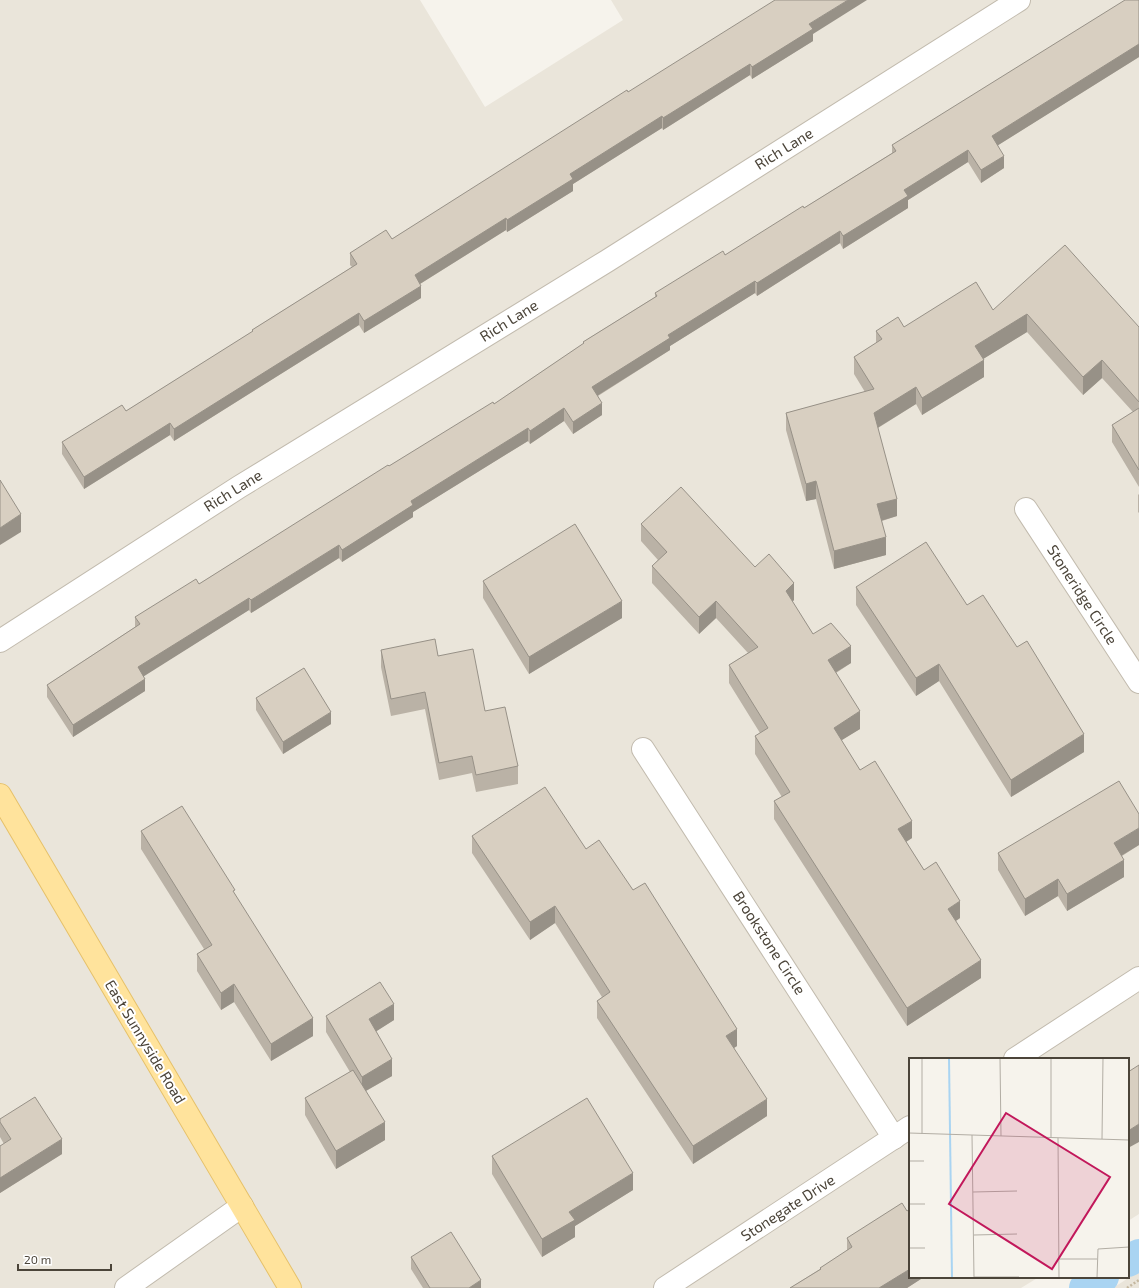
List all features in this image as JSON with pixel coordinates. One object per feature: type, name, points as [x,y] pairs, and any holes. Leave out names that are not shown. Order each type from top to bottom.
[{"type":"main road","name":"East Sunnyside Road","points":[[0,796],[290,1288]]},
{"type":"street","name":"Rich Lane","points":[[0,641],[239,487],[607,261],[1016,1]]},
{"type":"street","name":"Stoneridge Circle","points":[[1026,509],[1139,682]]},
{"type":"street","name":"Brookstone Circle","points":[[643,749],[902,1133]]},
{"type":"street","points":[[1017,1058],[1139,978]]},
{"type":"street","name":"Stonegate Drive","points":[[665,1288],[902,1133]]},
{"type":"street","points":[[126,1288],[242,1206]]},
{"type":"path","points":[[1127,1288],[1139,1280]]},
{"type":"shaded area","points":[[0,0],[420,0],[485,107],[623,20],[611,0],[1139,0],[1139,1214],[1129,1220],[1129,1058],[909,1058],[909,1278],[1037,1278],[1021,1288],[0,1288]]},
{"type":"shaded area","points":[[1139,1271],[1139,1288],[1113,1288],[1129,1278]]},
{"type":"building","points":[[775,0],[848,0],[809,24],[813,29],[752,67],[750,64],[663,118],[662,116],[570,174],[573,179],[507,220],[506,218],[415,275],[421,286],[364,321],[359,313],[174,429],[170,423],[84,477],[62,442],[122,405],[126,411],[357,264],[350,253],[386,230],[392,239],[627,90],[628,92]]},
{"type":"building","points":[[1125,0],[1139,0],[1139,44],[992,136],[1004,156],[981,170],[968,150],[904,190],[908,196],[843,236],[840,231],[757,283],[755,281],[668,335],[670,338],[592,387],[602,403],[573,422],[564,408],[530,431],[528,428],[411,501],[413,505],[342,550],[339,545],[251,600],[249,598],[138,667],[145,679],[73,725],[47,685],[140,624],[135,617],[196,579],[199,584],[388,465],[389,466],[493,402],[494,404],[584,343],[583,342],[657,296],[655,293],[723,251],[725,255],[803,206],[804,208],[896,151],[892,145]]},
{"type":"building","points":[[1065,245],[1139,327],[1139,402],[1102,360],[1083,377],[1027,314],[975,346],[984,360],[922,398],[916,387],[874,413],[897,499],[877,504],[886,537],[834,551],[816,481],[806,484],[786,413],[874,389],[854,357],[882,339],[876,331],[898,317],[904,327],[976,282],[993,310]]},
{"type":"building","points":[[1139,408],[1139,470],[1112,425]]},
{"type":"building","points":[[0,480],[21,514],[0,528]]},
{"type":"building","points":[[681,487],[755,567],[769,554],[794,583],[786,591],[813,634],[831,623],[851,646],[828,660],[860,711],[834,728],[860,770],[875,761],[912,821],[898,829],[924,870],[936,862],[960,901],[948,909],[981,960],[907,1008],[774,801],[790,792],[755,736],[768,728],[729,665],[758,647],[716,601],[699,617],[652,566],[667,552],[641,524]]},
{"type":"building","points":[[575,524],[622,601],[529,657],[483,581]]},
{"type":"building","points":[[926,542],[967,605],[983,595],[1017,647],[1027,641],[1084,734],[1011,780],[939,664],[916,678],[856,587]]},
{"type":"building","points":[[435,639],[438,656],[473,649],[485,711],[505,707],[518,766],[476,775],[472,756],[439,763],[425,692],[391,699],[381,650]]},
{"type":"building","points":[[304,668],[331,712],[283,742],[256,698]]},
{"type":"building","points":[[1119,781],[1139,814],[1139,828],[1114,843],[1124,860],[1067,894],[1058,879],[1025,899],[998,853]]},
{"type":"building","points":[[545,787],[586,849],[599,840],[633,890],[645,883],[737,1029],[726,1036],[767,1099],[693,1146],[597,1001],[610,992],[555,906],[530,922],[472,836]]},
{"type":"building","points":[[182,806],[235,890],[233,891],[313,1018],[271,1044],[234,984],[221,993],[197,954],[212,945],[141,831]]},
{"type":"building","points":[[380,982],[394,1004],[369,1019],[392,1059],[362,1077],[326,1016]]},
{"type":"building","points":[[1139,1065],[1139,1124],[1129,1130],[1129,1071]]},
{"type":"building","points":[[353,1070],[385,1122],[336,1151],[305,1098]]},
{"type":"building","points":[[35,1097],[62,1139],[0,1178],[0,1146],[11,1139],[0,1122],[0,1119]]},
{"type":"building","points":[[587,1098],[633,1173],[569,1212],[575,1220],[542,1239],[492,1156]]},
{"type":"building","points":[[902,1203],[907,1211],[909,1210],[909,1270],[879,1288],[790,1288],[821,1269],[820,1268],[852,1247],[847,1238]]},
{"type":"building","points":[[451,1232],[481,1280],[469,1288],[430,1288],[411,1257]]},
{"type":"waterway","points":[[1129,1260],[1139,1255]]},
{"type":"waterway","points":[[1085,1288],[1101,1278]]}]
